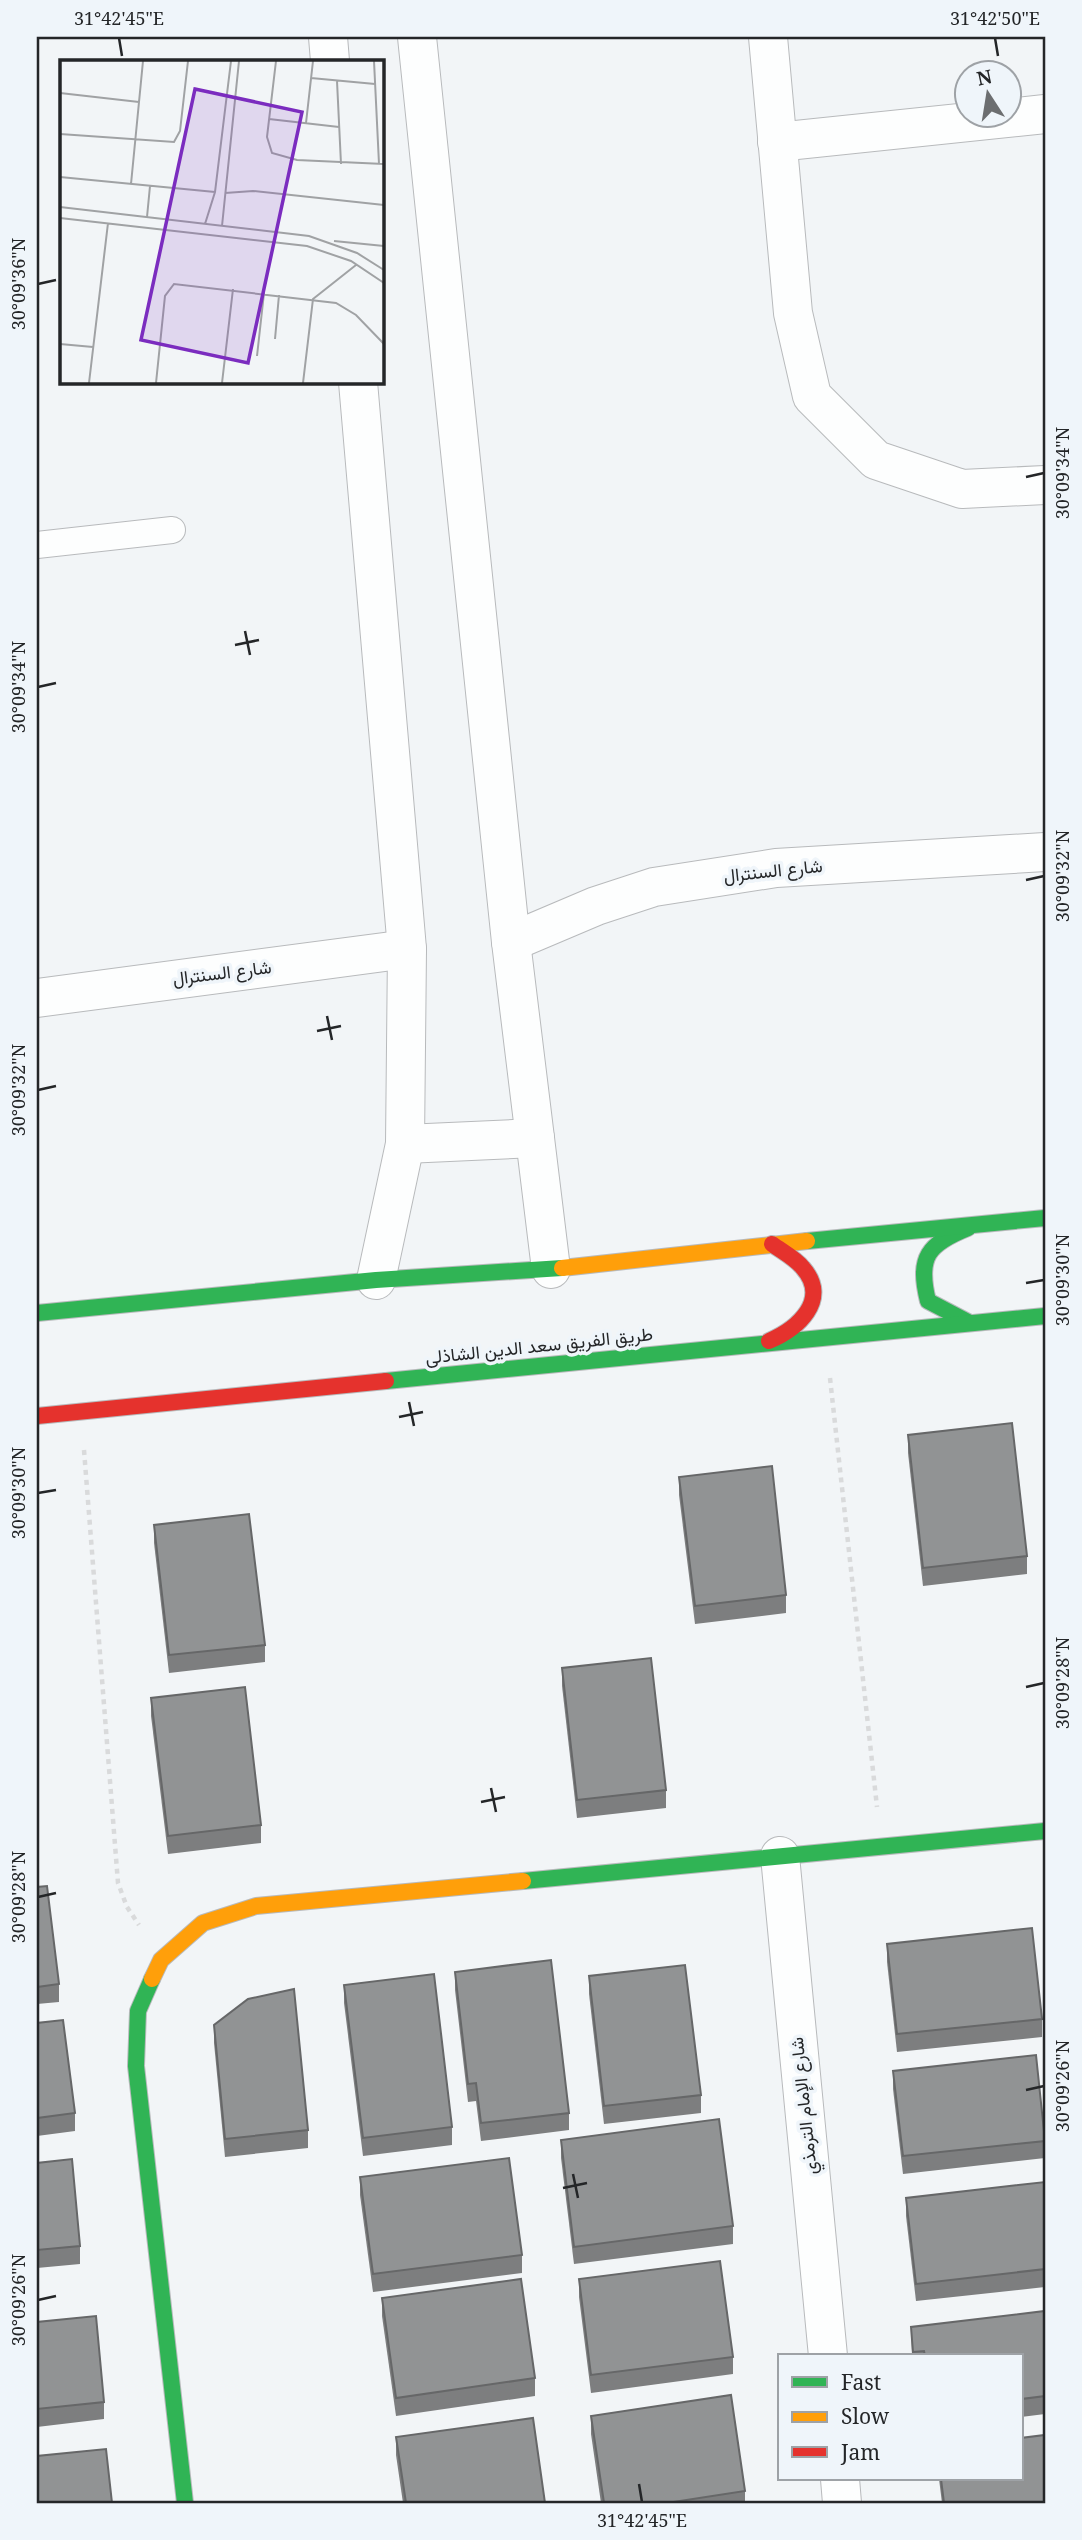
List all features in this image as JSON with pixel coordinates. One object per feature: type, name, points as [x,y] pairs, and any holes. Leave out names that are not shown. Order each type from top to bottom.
[{"type":"street","points":[[328,37],[330,60]]},
{"type":"street","points":[[417,37],[511,942],[551,1269]]},
{"type":"street","points":[[768,37],[793,313],[811,396],[876,460],[962,489],[1045,485]]},
{"type":"street","points":[[777,142],[1045,114]]},
{"type":"street","points":[[358,383],[407,949],[405,1144],[376,1280]]},
{"type":"street","name":"شارع السنترال","points":[[511,942],[596,906],[654,887],[776,868],[1045,852]]},
{"type":"street","name":"شارع السنترال","points":[[37,998],[407,949]]},
{"type":"street","points":[[405,1144],[535,1138]]},
{"type":"street","points":[[37,1313],[376,1280],[551,1269],[772,1244],[1045,1218]]},
{"type":"street","points":[[970,1323],[928,1301],[921,1268],[925,1254],[934,1244],[976,1224]]},
{"type":"street","points":[[764,1343],[789,1333],[809,1312],[814,1294],[808,1275],[798,1263],[772,1244]]},
{"type":"street","name":"طريق الفريق سعد الدين الشاذلى","points":[[37,1416],[1045,1316]]},
{"type":"street","points":[[185,2503],[136,2067],[138,2011],[161,1960],[203,1923],[256,1906],[1045,1831]]},
{"type":"street","name":"شارع الإمام الترمذي","points":[[779,1856],[828,2354]]},
{"type":"street","points":[[840,2480],[842,2503]]},
{"type":"lane","points":[[37,545],[172,530]]},
{"type":"path","points":[[825,1337],[881,1846]]},
{"type":"path","points":[[81,1411],[118,1883],[127,1906],[161,1960]]},
{"type":"building","points":[[1012,1423],[1027,1556],[923,1568],[908,1435]]},
{"type":"building","points":[[772,1466],[786,1595],[695,1606],[679,1477]]},
{"type":"building","points":[[249,1514],[265,1645],[169,1655],[154,1525]]},
{"type":"building","points":[[651,1658],[666,1790],[577,1800],[562,1668]]},
{"type":"building","points":[[245,1687],[261,1825],[168,1836],[151,1698]]},
{"type":"building","points":[[47,1886],[59,1984],[37,1987],[37,1887]]},
{"type":"building","points":[[1032,1928],[1042,2019],[897,2034],[887,1944]]},
{"type":"building","points":[[551,1960],[569,2113],[481,2123],[476,2083],[468,2084],[455,1972]]},
{"type":"building","points":[[685,1965],[701,2095],[604,2106],[589,1976]]},
{"type":"building","points":[[434,1974],[452,2127],[363,2138],[344,1985]]},
{"type":"building","points":[[294,1989],[308,2130],[225,2139],[214,2025],[248,1999]]},
{"type":"building","points":[[63,2020],[75,2113],[37,2118],[37,2023]]},
{"type":"building","points":[[1036,2055],[1045,2141],[903,2156],[893,2071]]},
{"type":"building","points":[[719,2119],[733,2226],[574,2247],[561,2140]]},
{"type":"building","points":[[509,2158],[522,2255],[373,2274],[360,2177]]},
{"type":"building","points":[[72,2159],[80,2246],[37,2250],[37,2163]]},
{"type":"building","points":[[1045,2182],[1045,2269],[916,2284],[906,2198]]},
{"type":"building","points":[[720,2261],[733,2357],[591,2375],[579,2279]]},
{"type":"building","points":[[521,2279],[535,2378],[396,2398],[382,2298]]},
{"type":"building","points":[[1045,2311],[1045,2396],[1023,2399],[1023,2354],[913,2352],[911,2327]]},
{"type":"building","points":[[96,2316],[104,2402],[37,2409],[37,2322]]},
{"type":"building","points":[[731,2395],[745,2491],[667,2503],[604,2503],[591,2416]]},
{"type":"building","points":[[533,2418],[545,2503],[406,2503],[396,2437]]},
{"type":"building","points":[[1045,2435],[1045,2503],[944,2503],[941,2480],[1023,2480],[1023,2438]]},
{"type":"building","points":[[106,2449],[112,2503],[37,2503],[37,2456]]},
{"type":"traffic: fast","points":[[807,1241],[1045,1218]]},
{"type":"traffic: fast","points":[[968,1228],[935,1247],[925,1263],[924,1273],[928,1301],[970,1323]]},
{"type":"traffic: fast","points":[[37,1313],[376,1280],[562,1268]]},
{"type":"traffic: fast","points":[[386,1381],[1045,1316]]},
{"type":"traffic: fast","points":[[523,1881],[1045,1831]]},
{"type":"traffic: fast","points":[[152,1979],[138,2011],[136,2066],[185,2503]]},
{"type":"traffic: slow","points":[[562,1268],[807,1241]]},
{"type":"traffic: slow","points":[[152,1979],[161,1960],[203,1923],[256,1906],[523,1881]]},
{"type":"traffic: jam","points":[[769,1341],[790,1329],[807,1312],[813,1291],[811,1280],[803,1268],[772,1244]]},
{"type":"traffic: jam","points":[[37,1416],[386,1381]]}]
